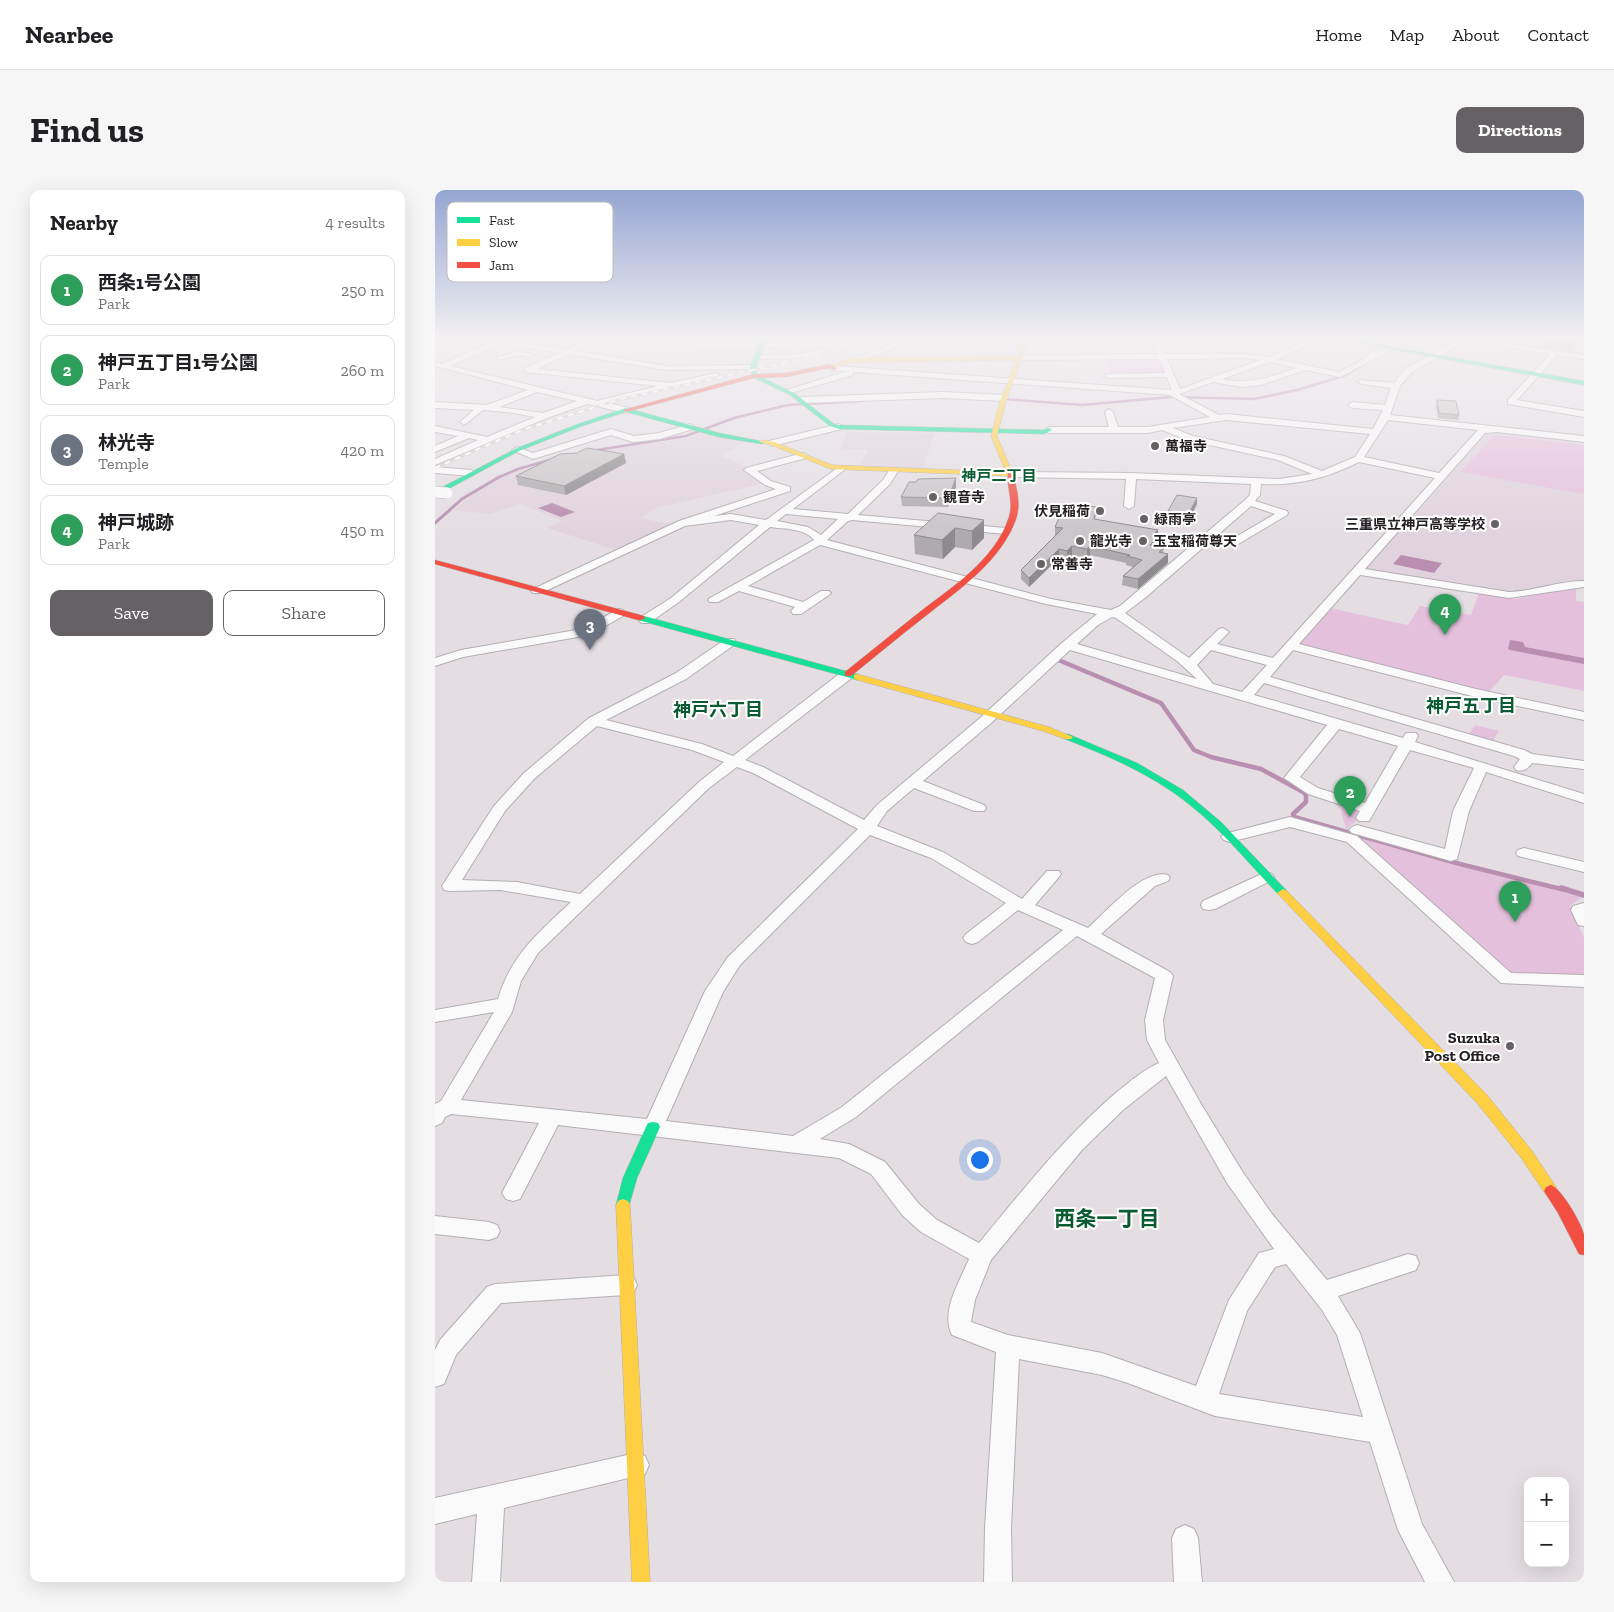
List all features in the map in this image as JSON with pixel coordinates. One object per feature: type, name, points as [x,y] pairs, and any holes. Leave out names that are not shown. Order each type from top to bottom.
[{"type":"street","points":[[464,422],[485,408],[496,404]]},
{"type":"street","points":[[435,462],[544,416],[578,404]]},
{"type":"street","points":[[596,404],[627,410],[719,435],[772,443],[823,466],[840,469],[1131,476],[1284,482],[1323,474],[1347,466],[1358,459],[1376,432],[1390,404]]},
{"type":"street","points":[[435,493],[517,450],[580,425],[645,404]]},
{"type":"street","points":[[805,404],[832,425],[839,428]]},
{"type":"street","points":[[439,1112],[503,1012],[519,965],[538,942],[704,785],[848,674],[981,564],[1006,531],[1015,503],[1014,484],[997,444],[995,431],[1003,404]]},
{"type":"street","points":[[1192,404],[1216,417]]},
{"type":"street","points":[[1523,404],[1584,414]]},
{"type":"street","points":[[1352,405],[1387,413],[1489,429],[1584,439]]},
{"type":"street","points":[[437,407],[514,410],[544,416]]},
{"type":"street","points":[[1109,412],[1114,430]]},
{"type":"street","points":[[772,443],[839,428],[1044,432],[1049,430],[1114,430],[1164,428],[1216,417],[1238,417],[1376,432]]},
{"type":"street","points":[[517,450],[533,456],[611,432],[633,440],[693,428]]},
{"type":"street","points":[[1164,428],[1200,441],[1281,458],[1323,474]]},
{"type":"street","points":[[435,429],[490,440]]},
{"type":"street","points":[[1246,696],[1482,431],[1489,429]]},
{"type":"street","points":[[435,449],[469,435]]},
{"type":"street","points":[[803,456],[749,470],[768,483],[806,495]]},
{"type":"street","points":[[1358,459],[1442,477]]},
{"type":"street","points":[[645,620],[675,600],[784,510],[840,469]]},
{"type":"street","points":[[435,470],[471,473]]},
{"type":"street","points":[[714,600],[820,541],[887,482],[893,471]]},
{"type":"street","points":[[1129,506],[1131,476]]},
{"type":"street","points":[[641,1582],[622,1208],[630,1178],[714,991],[734,961],[781,912],[868,828],[873,818],[912,782],[985,721],[1067,644],[1101,617],[1124,609],[1141,596],[1209,534],[1249,502],[1255,495],[1256,482]]},
{"type":"street","points":[[537,591],[683,523],[785,489]]},
{"type":"street","points":[[435,493],[447,494]]},
{"type":"street","points":[[1231,544],[1283,513],[1249,502]]},
{"type":"street","points":[[784,510],[1006,531]]},
{"type":"street","points":[[683,523],[731,517],[811,531],[820,541],[1050,602],[1120,615],[1189,665],[1207,684]]},
{"type":"street","points":[[435,562],[991,714],[1079,740],[1146,772],[1192,802],[1229,837],[1482,1099],[1527,1155],[1563,1209],[1584,1249]]},
{"type":"street","points":[[1358,571],[1518,595],[1565,584],[1584,584]]},
{"type":"street","points":[[739,586],[801,608],[825,593]]},
{"type":"street","points":[[435,662],[461,654],[585,632],[619,613]]},
{"type":"street","points":[[1189,665],[1223,632]]},
{"type":"street","points":[[442,887],[499,809],[529,776],[594,721],[681,676],[730,642]]},
{"type":"street","points":[[1067,644],[1514,775],[1584,799]]},
{"type":"street","points":[[1209,646],[1276,663]]},
{"type":"street","points":[[1291,646],[1476,693],[1584,716]]},
{"type":"street","points":[[1263,679],[1519,753],[1528,758],[1584,765]]},
{"type":"street","points":[[594,721],[697,747],[758,770],[878,834],[937,855],[1021,905],[1083,932],[1164,976],[1154,1020],[1156,1040],[1235,1179],[1290,1253],[1339,1314],[1348,1333],[1411,1530],[1440,1582]]},
{"type":"street","points":[[1336,723],[1291,778],[1313,791],[1369,809]]},
{"type":"street","points":[[1355,835],[1406,744],[1420,724]]},
{"type":"street","points":[[1514,775],[1528,758]]},
{"type":"street","points":[[1229,837],[1290,822],[1451,856],[1461,811],[1482,766]]},
{"type":"street","points":[[912,782],[979,808]]},
{"type":"street","points":[[1355,835],[1507,979],[1584,981]]},
{"type":"street","points":[[1525,853],[1584,867]]},
{"type":"street","points":[[972,938],[1021,905],[1053,874]]},
{"type":"street","points":[[1209,905],[1266,877]]},
{"type":"street","points":[[796,1144],[849,1112],[1149,882],[1162,878]]},
{"type":"street","points":[[442,887],[473,883],[521,886],[582,900]]},
{"type":"street","points":[[1584,908],[1579,910],[1584,921]]},
{"type":"street","points":[[435,1016],[505,1004]]},
{"type":"street","points":[[1170,1066],[1160,1069],[1130,1093],[1090,1130],[982,1255],[964,1301],[959,1321],[960,1328],[1008,1346],[1110,1366],[1215,1405],[1381,1432]]},
{"type":"street","points":[[439,1112],[552,1116],[842,1150],[879,1168],[911,1210],[929,1226],[982,1255]]},
{"type":"street","points":[[513,1193],[552,1116]]},
{"type":"street","points":[[1563,1209],[1577,1210]]},
{"type":"street","points":[[435,1225],[489,1231]]},
{"type":"street","points":[[1205,1401],[1208,1386],[1237,1307],[1267,1260],[1290,1253]]},
{"type":"street","points":[[1321,1292],[1408,1264]]},
{"type":"street","points":[[435,1376],[448,1348],[495,1294],[626,1285]]},
{"type":"street","points":[[998,1582],[998,1528],[1008,1346]]},
{"type":"street","points":[[435,1511],[635,1465]]},
{"type":"street","points":[[487,1582],[491,1498]]},
{"type":"street","points":[[1185,1538],[1188,1582]]},
{"type":"shaded area","name":"三重県立神戸高等学校","points":[[1498,430],[1584,440],[1584,582],[1557,583],[1518,593],[1371,571],[1367,568],[1447,479],[1485,433]]},
{"type":"shaded area","points":[[704,432],[745,442],[720,456],[740,464],[765,483],[656,508],[640,518],[674,525],[619,551],[547,528],[562,521],[520,504],[490,514],[454,510],[476,492],[497,479],[521,469],[604,450],[687,438]]},
{"type":"shaded area","points":[[847,432],[935,433],[922,470],[860,468],[868,450],[842,449]]},
{"type":"shaded area","points":[[1494,435],[1584,445],[1584,494],[1460,472]]},
{"type":"shaded area","points":[[552,503],[575,512],[561,517],[538,508]]},
{"type":"shaded area","points":[[1401,555],[1442,563],[1434,573],[1393,564]]},
{"type":"shaded area","points":[[1576,586],[1576,601],[1584,602],[1584,691],[1504,675],[1487,694],[1303,648],[1298,644],[1330,608],[1408,625],[1420,606],[1471,615],[1479,593],[1516,599]]},
{"type":"shaded area","points":[[1510,640],[1523,642],[1525,647],[1584,658],[1584,664],[1510,650],[1508,649]]},
{"type":"shaded area","points":[[1475,725],[1499,731],[1492,742],[1468,735]]},
{"type":"shaded area","points":[[1343,803],[1354,807],[1359,814],[1356,821],[1346,829],[1341,811]]},
{"type":"shaded area","points":[[1361,840],[1582,897],[1570,906],[1584,938],[1584,976],[1511,974]]},
{"type":"building","points":[[1438,404],[1457,404],[1459,415],[1439,413]]},
{"type":"building","points":[[587,448],[624,454],[564,486],[516,476],[560,454],[577,453]]},
{"type":"building","points":[[956,478],[948,498],[901,497],[909,482],[916,482],[918,479]]},
{"type":"building","points":[[1177,495],[1197,498],[1189,513],[1168,511]]},
{"type":"building","points":[[1065,504],[1096,507],[1094,519],[1158,530],[1152,536],[1157,538],[1150,545],[1164,548],[1159,552],[1168,554],[1138,579],[1123,576],[1142,560],[1127,556],[1130,555],[1090,546],[1087,549],[1072,546],[1067,551],[1059,549],[1029,578],[1021,570],[1063,528],[1055,527]]},
{"type":"building","points":[[938,513],[984,520],[972,531],[955,528],[942,540],[914,535]]},
{"type":"waterway","points":[[591,451],[686,436],[734,418],[788,405],[807,404]]},
{"type":"waterway","points":[[1068,404],[1094,404]]},
{"type":"waterway","points":[[498,478],[518,469],[553,459]]},
{"type":"waterway","points":[[435,523],[462,499],[498,478]]},
{"type":"waterway","points":[[1056,659],[1161,703],[1194,750],[1211,757],[1261,769],[1303,792],[1306,795],[1306,802],[1293,814],[1294,817],[1460,864],[1565,890]]},
{"type":"waterway","points":[[1561,888],[1584,895]]},
{"type":"railway","points":[[435,468],[522,430],[605,404]]},
{"type":"traffic: fast","points":[[805,404],[832,425],[839,427],[1044,432],[1049,430]]},
{"type":"traffic: fast","points":[[435,494],[517,450],[580,425],[626,410],[719,435],[762,442]]},
{"type":"traffic: fast","points":[[641,618],[857,677]]},
{"type":"traffic: fast","points":[[1068,737],[1134,765],[1180,792],[1240,846],[1283,893]]},
{"type":"traffic: fast","points":[[623,1205],[630,1178],[653,1127]]},
{"type":"traffic: slow","points":[[762,442],[772,443],[831,467],[1010,474],[994,436],[1002,404]]},
{"type":"traffic: slow","points":[[857,677],[1046,729],[1068,737]]},
{"type":"traffic: slow","points":[[1283,893],[1482,1099],[1527,1155],[1551,1191]]},
{"type":"traffic: slow","points":[[623,1205],[641,1582]]},
{"type":"traffic: jam","points":[[626,410],[649,404]]},
{"type":"traffic: jam","points":[[848,674],[960,585],[996,548],[1005,534],[1014,513],[1013,485],[1010,474]]},
{"type":"traffic: jam","points":[[435,562],[641,618]]},
{"type":"traffic: jam","points":[[1551,1191],[1563,1209],[1584,1249]]},
{"type":"place","name":"萬福寺","points":[[1155,446]]},
{"type":"place","name":"観音寺","points":[[933,497]]},
{"type":"place","name":"伏見稲荷","points":[[1100,511]]},
{"type":"place","name":"緑雨亭","points":[[1144,519]]},
{"type":"place","name":"三重県立神戸高等学校","points":[[1495,524]]},
{"type":"place","name":"龍光寺","points":[[1080,541]]},
{"type":"place","name":"玉宝稲荷尊天","points":[[1143,541]]},
{"type":"place","name":"常善寺","points":[[1041,564]]},
{"type":"place","name":"神戸城跡","points":[[1445,635]]},
{"type":"place","name":"林光寺","points":[[590,650]]},
{"type":"place","name":"神戸五丁目1号公園","points":[[1350,817]]},
{"type":"place","name":"西条1号公園","points":[[1515,922]]},
{"type":"place","name":"Suzuka Post Office","points":[[1510,1046]]},
{"type":"district","name":"神戸二丁目","points":[[999,476]]},
{"type":"district","name":"神戸五丁目","points":[[1471,706]]},
{"type":"district","name":"神戸六丁目","points":[[718,710]]},
{"type":"district","name":"西条一丁目","points":[[1107,1219]]}]
